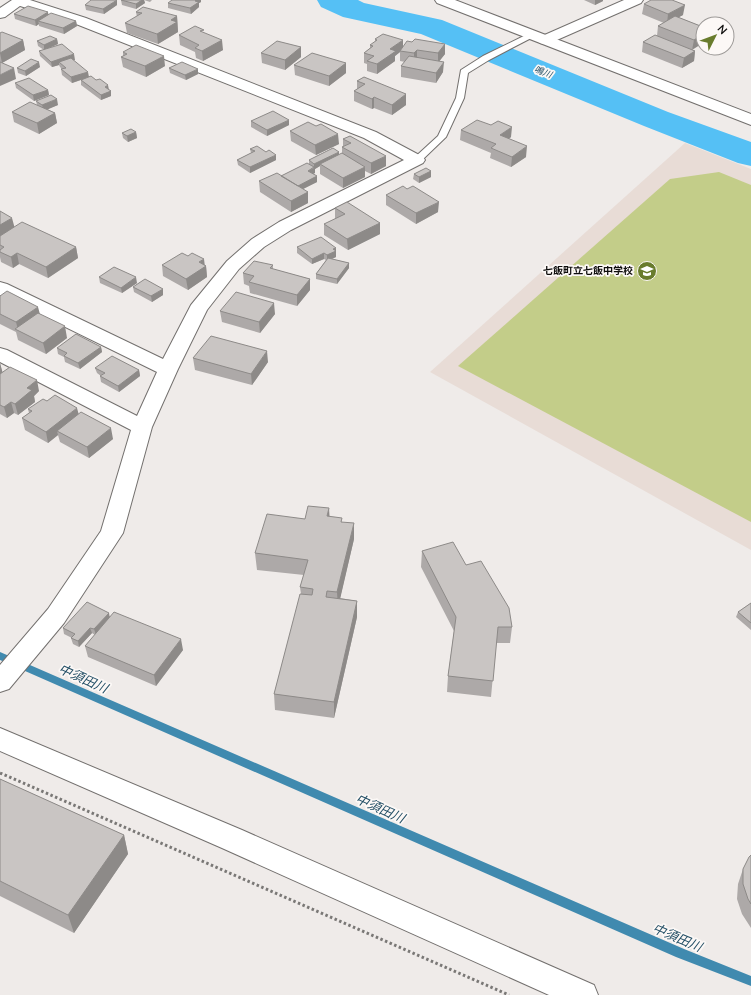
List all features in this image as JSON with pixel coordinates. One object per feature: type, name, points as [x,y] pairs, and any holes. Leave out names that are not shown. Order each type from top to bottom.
[{"type":"main road","points":[[442,0],[751,120]]},
{"type":"main road","points":[[539,38],[636,0]]},
{"type":"main road","points":[[2,11],[20,1],[80,21],[370,135],[417,160]]},
{"type":"main road","points":[[0,682],[56,616],[112,533],[142,427],[168,369],[198,310],[233,264],[285,226],[417,160]]},
{"type":"main road","points":[[0,288],[168,369]]},
{"type":"main road","points":[[0,354],[142,427]]},
{"type":"main road","points":[[0,739],[232,839],[583,995]]},
{"type":"lane","points":[[417,160],[442,137],[460,98],[464,72],[486,58],[512,46],[539,38]]},
{"type":"path","points":[[0,773],[509,995]]},
{"type":"shaded area","name":"七飯町立七飯中学校","points":[[685,143],[751,169],[751,550],[430,372]]},
{"type":"green space","name":"七飯町立七飯中学校","points":[[719,172],[751,185],[751,522],[458,366],[670,179]]},
{"type":"building","points":[[91,0],[117,0],[103,9],[85,5]]},
{"type":"building","points":[[121,0],[142,0],[136,4]]},
{"type":"building","points":[[172,0],[196,0],[195,1],[199,2],[190,8],[168,3]]},
{"type":"building","points":[[651,0],[672,0],[685,5],[668,14],[644,4]]},
{"type":"building","points":[[28,6],[48,12],[35,20],[14,14]]},
{"type":"building","points":[[143,7],[177,16],[171,20],[177,22],[157,34],[125,23],[142,13],[136,12]]},
{"type":"building","points":[[51,13],[76,21],[63,28],[38,21]]},
{"type":"building","points":[[675,16],[695,24],[695,39],[694,40],[658,26]]},
{"type":"building","points":[[195,26],[204,30],[200,31],[222,40],[202,51],[195,48],[199,45],[179,35]]},
{"type":"building","points":[[2,32],[23,40],[0,53],[0,33]]},
{"type":"building","points":[[383,34],[403,40],[390,49],[396,51],[377,64],[367,61],[374,56],[364,53],[373,46],[370,45],[377,40],[375,39]]},
{"type":"building","points":[[655,35],[695,51],[684,58],[643,42]]},
{"type":"building","points":[[50,36],[57,39],[44,45],[37,41]]},
{"type":"building","points":[[415,39],[445,44],[438,53],[417,50],[414,53],[400,51],[407,41],[412,42]]},
{"type":"building","points":[[277,41],[301,47],[285,60],[261,53]]},
{"type":"building","points":[[62,44],[74,54],[51,62],[39,51]]},
{"type":"building","points":[[136,45],[164,56],[145,66],[121,57],[127,54],[123,52]]},
{"type":"building","points":[[312,53],[346,63],[329,76],[294,65]]},
{"type":"building","points":[[409,56],[444,62],[436,73],[401,66]]},
{"type":"building","points":[[71,58],[88,72],[71,77],[61,69],[66,68],[59,62]]},
{"type":"building","points":[[31,59],[39,62],[25,71],[17,68]]},
{"type":"building","points":[[0,62],[14,68],[0,75]]},
{"type":"building","points":[[182,62],[198,69],[185,75],[169,68]]},
{"type":"building","points":[[91,76],[96,80],[100,79],[108,85],[105,87],[111,91],[101,95],[81,80]]},
{"type":"building","points":[[364,77],[406,94],[392,105],[374,97],[372,99],[354,91],[365,84],[357,81]]},
{"type":"building","points":[[29,78],[48,90],[33,95],[15,83]]},
{"type":"building","points":[[51,95],[57,99],[42,105],[36,101]]},
{"type":"building","points":[[30,102],[55,113],[37,123],[12,112]]},
{"type":"building","points":[[273,111],[289,120],[267,130],[251,121]]},
{"type":"building","points":[[477,120],[491,125],[498,121],[512,127],[500,135],[527,146],[512,157],[491,148],[496,144],[461,130]]},
{"type":"building","points":[[308,122],[316,126],[321,124],[338,134],[315,145],[290,131]]},
{"type":"building","points":[[131,129],[136,132],[127,136],[122,133]]},
{"type":"building","points":[[350,136],[386,156],[371,163],[342,147],[351,143],[343,139]]},
{"type":"building","points":[[257,146],[266,152],[269,150],[276,155],[250,167],[237,160],[255,151],[250,149]]},
{"type":"building","points":[[333,148],[339,152],[314,164],[309,160]]},
{"type":"building","points":[[342,153],[365,167],[343,178],[320,164]]},
{"type":"building","points":[[307,163],[314,167],[308,171],[317,176],[298,186],[281,176]]},
{"type":"building","points":[[426,168],[431,171],[419,177],[414,174]]},
{"type":"building","points":[[277,173],[308,192],[291,201],[259,181]]},
{"type":"building","points":[[403,186],[407,189],[413,186],[439,202],[416,213],[386,195]]},
{"type":"building","points":[[347,202],[380,223],[347,239],[324,224],[345,214],[335,208]]},
{"type":"building","points":[[0,211],[12,218],[0,225]]},
{"type":"building","points":[[22,222],[76,247],[46,267],[17,253],[11,257],[0,252],[0,250],[4,247],[0,245],[0,236]]},
{"type":"building","points":[[321,237],[336,248],[333,249],[336,251],[327,255],[324,253],[312,259],[297,247]]},
{"type":"building","points":[[182,253],[188,256],[192,253],[204,259],[199,262],[206,266],[186,279],[162,265]]},
{"type":"building","points":[[328,258],[349,263],[337,279],[316,274]]},
{"type":"building","points":[[254,261],[273,265],[270,268],[310,279],[297,295],[249,282],[254,276],[243,273]]},
{"type":"building","points":[[114,267],[136,277],[121,288],[99,277]]},
{"type":"building","points":[[145,279],[163,289],[151,296],[133,287]]},
{"type":"building","points":[[7,291],[38,307],[16,322],[0,314],[0,296]]},
{"type":"building","points":[[236,292],[274,303],[259,322],[220,311]]},
{"type":"building","points":[[38,313],[65,326],[43,343],[15,329]]},
{"type":"building","points":[[76,334],[101,347],[78,363],[64,356],[67,353],[57,348]]},
{"type":"building","points":[[211,336],[267,351],[251,374],[193,358]]},
{"type":"building","points":[[112,356],[139,370],[118,386],[100,376],[105,373],[95,368]]},
{"type":"building","points":[[10,367],[37,380],[27,388],[32,390],[15,404],[11,402],[4,407],[0,405],[0,374]]},
{"type":"building","points":[[55,395],[77,408],[46,432],[22,418],[32,411],[28,409],[43,399],[47,401]]},
{"type":"building","points":[[81,412],[111,428],[87,447],[57,431]]},
{"type":"building","points":[[308,506],[329,508],[327,516],[342,518],[341,522],[354,523],[337,592],[327,591],[326,597],[357,601],[334,702],[274,694],[300,594],[312,595],[313,589],[300,587],[308,560],[255,553],[267,514],[305,519]]},
{"type":"building","points":[[453,542],[466,565],[481,561],[509,608],[512,627],[498,627],[493,681],[448,676],[456,617],[422,551]]},
{"type":"building","points":[[87,602],[109,613],[94,629],[90,628],[78,641],[71,638],[75,634],[63,628]]},
{"type":"building","points":[[751,603],[751,623],[738,612]]},
{"type":"building","points":[[114,612],[181,639],[154,675],[85,646]]},
{"type":"building","points":[[0,779],[124,835],[68,915],[0,881]]},
{"type":"building","points":[[751,855],[751,904],[743,884],[743,869]]},
{"type":"waterway","name":"鳴川","points":[[332,0],[354,10],[431,27],[656,119],[751,155]]},
{"type":"waterway","name":"中須田川","points":[[0,656],[680,953],[751,981]]},
{"type":"place","name":"七飯町立七飯中学校","points":[[647,271]]}]
